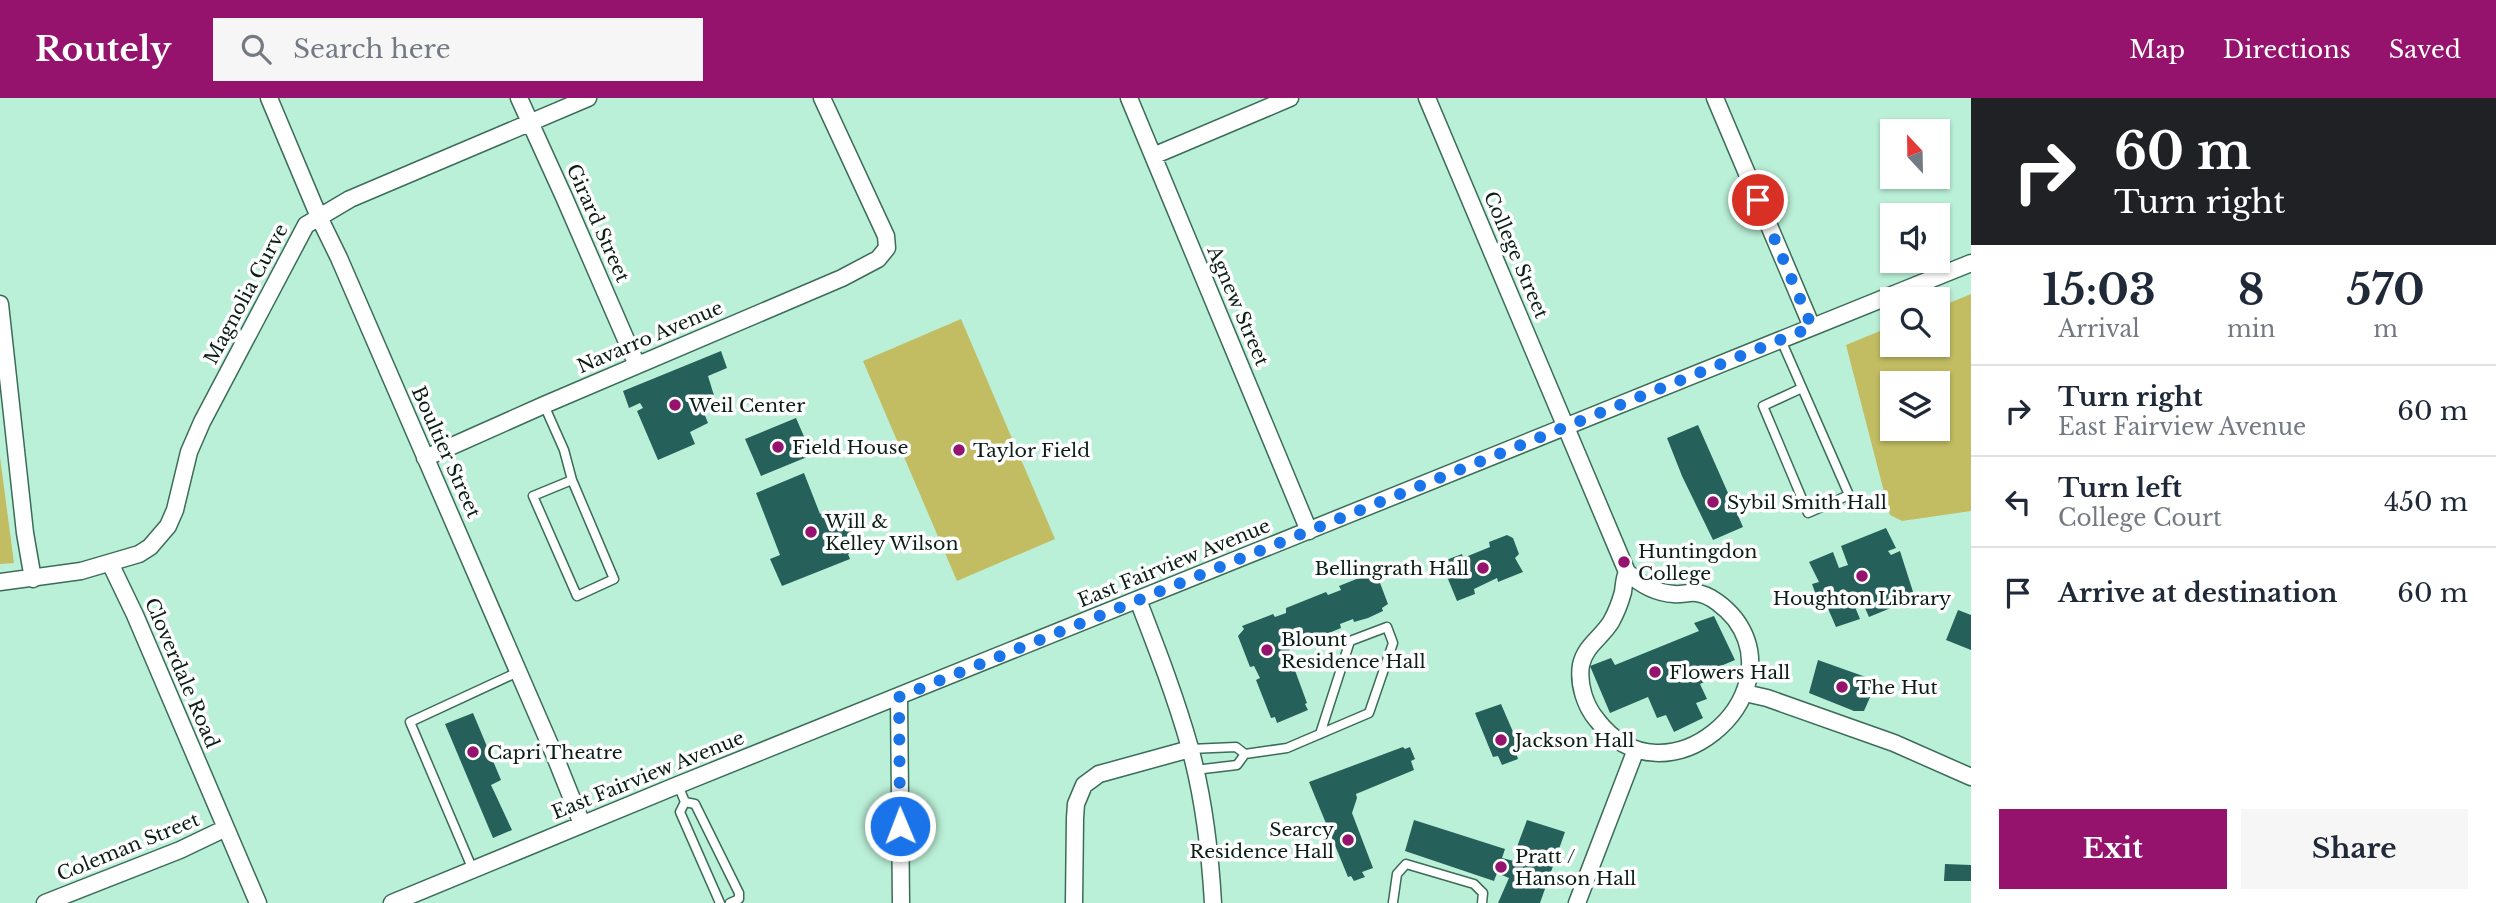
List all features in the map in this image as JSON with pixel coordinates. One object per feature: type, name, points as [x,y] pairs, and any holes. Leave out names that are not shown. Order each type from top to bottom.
[{"type":"street","name":"Boultier Street","points":[[269,98],[318,217],[339,258],[582,824]]},
{"type":"street","name":"Girard Street","points":[[519,98],[637,365]]},
{"type":"street","name":"Magnolia Curve","points":[[110,563],[139,554],[150,547],[168,526],[178,503],[189,452],[202,422],[306,225],[351,199],[588,98]]},
{"type":"street","name":"Navarro Avenue","points":[[425,458],[842,278],[878,259],[887,248],[886,236],[822,98]]},
{"type":"street","name":"Agnew Street","points":[[1129,98],[1309,531]]},
{"type":"street","points":[[1153,156],[1290,98]]},
{"type":"street","name":"College Street","points":[[1427,98],[1627,572]]},
{"type":"street","points":[[1715,98],[1812,327]]},
{"type":"street","name":"East Fairview Avenue","points":[[392,903],[1971,262]]},
{"type":"street","points":[[0,304],[25,533],[33,579]]},
{"type":"street","points":[[0,582],[81,571],[110,563]]},
{"type":"street","name":"Cloverdale Road","points":[[110,563],[135,615],[258,903]]},
{"type":"street","points":[[1627,572],[1654,590],[1675,594],[1696,593],[1724,607],[1734,618],[1747,645],[1749,673],[1745,693],[1726,722],[1701,741],[1670,752],[1635,751],[1607,733],[1594,718],[1580,678],[1584,655],[1610,622],[1627,572]]},
{"type":"street","points":[[1138,600],[1172,688],[1191,749],[1207,831],[1213,903]]},
{"type":"street","points":[[1745,693],[1767,698],[1894,743],[1971,776]]},
{"type":"street","points":[[899,697],[901,903]]},
{"type":"street","points":[[1074,903],[1074,818],[1076,804],[1084,785],[1099,774],[1191,749]]},
{"type":"street","points":[[1577,903],[1635,751]]},
{"type":"street","name":"Coleman Street","points":[[45,903],[180,850],[226,828]]},
{"type":"lane","points":[[1781,340],[1849,495],[1808,513],[1763,406],[1802,388]]},
{"type":"lane","points":[[544,405],[614,579],[578,596],[533,496],[572,480]]},
{"type":"lane","points":[[1195,770],[1237,765],[1245,754],[1287,748],[1320,734],[1369,713],[1394,643],[1387,627],[1350,641],[1320,734]]},
{"type":"lane","points":[[473,870],[410,722],[517,672]]},
{"type":"lane","points":[[1191,749],[1236,747],[1245,754]]},
{"type":"lane","points":[[678,785],[685,802],[680,812],[720,903]]},
{"type":"lane","points":[[685,802],[695,804],[739,893],[738,899],[730,903]]},
{"type":"lane","points":[[1392,903],[1397,874],[1406,864],[1474,884],[1483,893],[1482,903]]},
{"type":"shaded area","points":[[1971,294],[1971,511],[1902,521],[1890,515],[1846,345],[1880,331],[1880,357],[1950,357],[1950,303]]},
{"type":"shaded area","name":"Taylor Field","points":[[961,319],[1055,539],[957,581],[863,361]]},
{"type":"shaded area","points":[[0,457],[14,563],[0,564]]},
{"type":"building","name":"Weil Center","points":[[721,351],[727,368],[708,376],[716,402],[702,408],[708,423],[690,432],[695,444],[658,460],[637,411],[643,408],[640,403],[629,408],[623,391]]},
{"type":"building","name":"Field House","points":[[796,418],[812,455],[761,476],[745,439]]},
{"type":"building","name":"Sybil Smith Hall","points":[[1698,425],[1743,527],[1713,540],[1667,438]]},
{"type":"building","name":"Will & Kelley Wilson","points":[[804,473],[820,514],[828,510],[830,515],[842,511],[859,549],[848,554],[850,559],[782,586],[770,559],[780,555],[756,493]]},
{"type":"building","name":"Houghton Library","points":[[1886,528],[1896,548],[1888,551],[1891,555],[1900,551],[1915,598],[1869,617],[1861,599],[1853,602],[1860,619],[1836,627],[1826,604],[1820,606],[1812,584],[1819,582],[1809,562],[1833,552],[1839,568],[1848,565],[1841,546]]},
{"type":"building","name":"Bellingrath Hall","points":[[1507,535],[1513,538],[1519,554],[1515,558],[1523,572],[1498,582],[1497,578],[1474,589],[1475,594],[1457,601],[1441,562],[1462,554],[1463,558],[1490,547],[1489,542]]},
{"type":"building","name":"Blount Residence Hall","points":[[1369,574],[1370,578],[1377,575],[1388,604],[1382,608],[1383,611],[1368,618],[1354,622],[1353,619],[1340,624],[1341,628],[1300,645],[1298,641],[1290,644],[1289,655],[1285,657],[1289,666],[1293,665],[1308,710],[1277,723],[1275,717],[1271,718],[1256,680],[1260,678],[1254,666],[1250,667],[1238,636],[1244,629],[1242,626],[1273,614],[1275,617],[1286,613],[1286,608],[1326,592],[1328,595],[1341,590],[1339,586]]},
{"type":"building","points":[[1958,610],[1971,615],[1971,650],[1946,640]]},
{"type":"building","name":"Flowers Hall","points":[[1714,616],[1735,660],[1716,668],[1719,675],[1700,684],[1707,699],[1696,703],[1703,718],[1674,732],[1666,715],[1657,718],[1648,697],[1610,713],[1590,666],[1611,658],[1615,665],[1699,631],[1694,623]]},
{"type":"building","name":"The Hut","points":[[1818,660],[1877,681],[1864,711],[1854,711],[1809,693]]},
{"type":"building","name":"Jackson Hall","points":[[1501,704],[1520,748],[1515,750],[1518,759],[1502,765],[1498,756],[1493,757],[1475,713]]},
{"type":"building","name":"Capri Theatre","points":[[473,713],[501,780],[491,785],[512,830],[493,838],[445,724]]},
{"type":"building","name":"Searcy Residence Hall","points":[[1403,747],[1410,747],[1415,759],[1411,761],[1414,770],[1356,794],[1352,813],[1373,868],[1362,872],[1365,877],[1354,881],[1351,876],[1348,877],[1309,782]]},
{"type":"building","name":"Pratt / Hanson Hall","points":[[1414,820],[1505,849],[1502,858],[1514,861],[1527,820],[1565,832],[1540,903],[1498,903],[1509,878],[1497,873],[1494,881],[1405,851]]},
{"type":"building","points":[[1945,864],[1971,865],[1971,881],[1944,881]]},
{"type":"place","name":"Weil Center","points":[[675,405]]},
{"type":"place","name":"Field House","points":[[778,447]]},
{"type":"place","name":"Taylor Field","points":[[959,450]]},
{"type":"place","name":"Sybil Smith Hall","points":[[1713,502]]},
{"type":"place","name":"Will & Kelley Wilson","points":[[811,532]]},
{"type":"place","name":"Huntingdon College","points":[[1624,562]]},
{"type":"place","name":"Bellingrath Hall","points":[[1483,568]]},
{"type":"place","name":"Houghton Library","points":[[1862,576]]},
{"type":"place","name":"Blount Residence Hall","points":[[1267,650]]},
{"type":"place","name":"Flowers Hall","points":[[1655,672]]},
{"type":"place","name":"The Hut","points":[[1842,687]]},
{"type":"place","name":"Jackson Hall","points":[[1501,740]]},
{"type":"place","name":"Capri Theatre","points":[[473,752]]},
{"type":"place","name":"Searcy Residence Hall","points":[[1348,840]]},
{"type":"place","name":"Pratt / Hanson Hall","points":[[1501,867]]},
{"type":"route","points":[[900,826],[899,697],[1812,327],[1758,200]]}]
